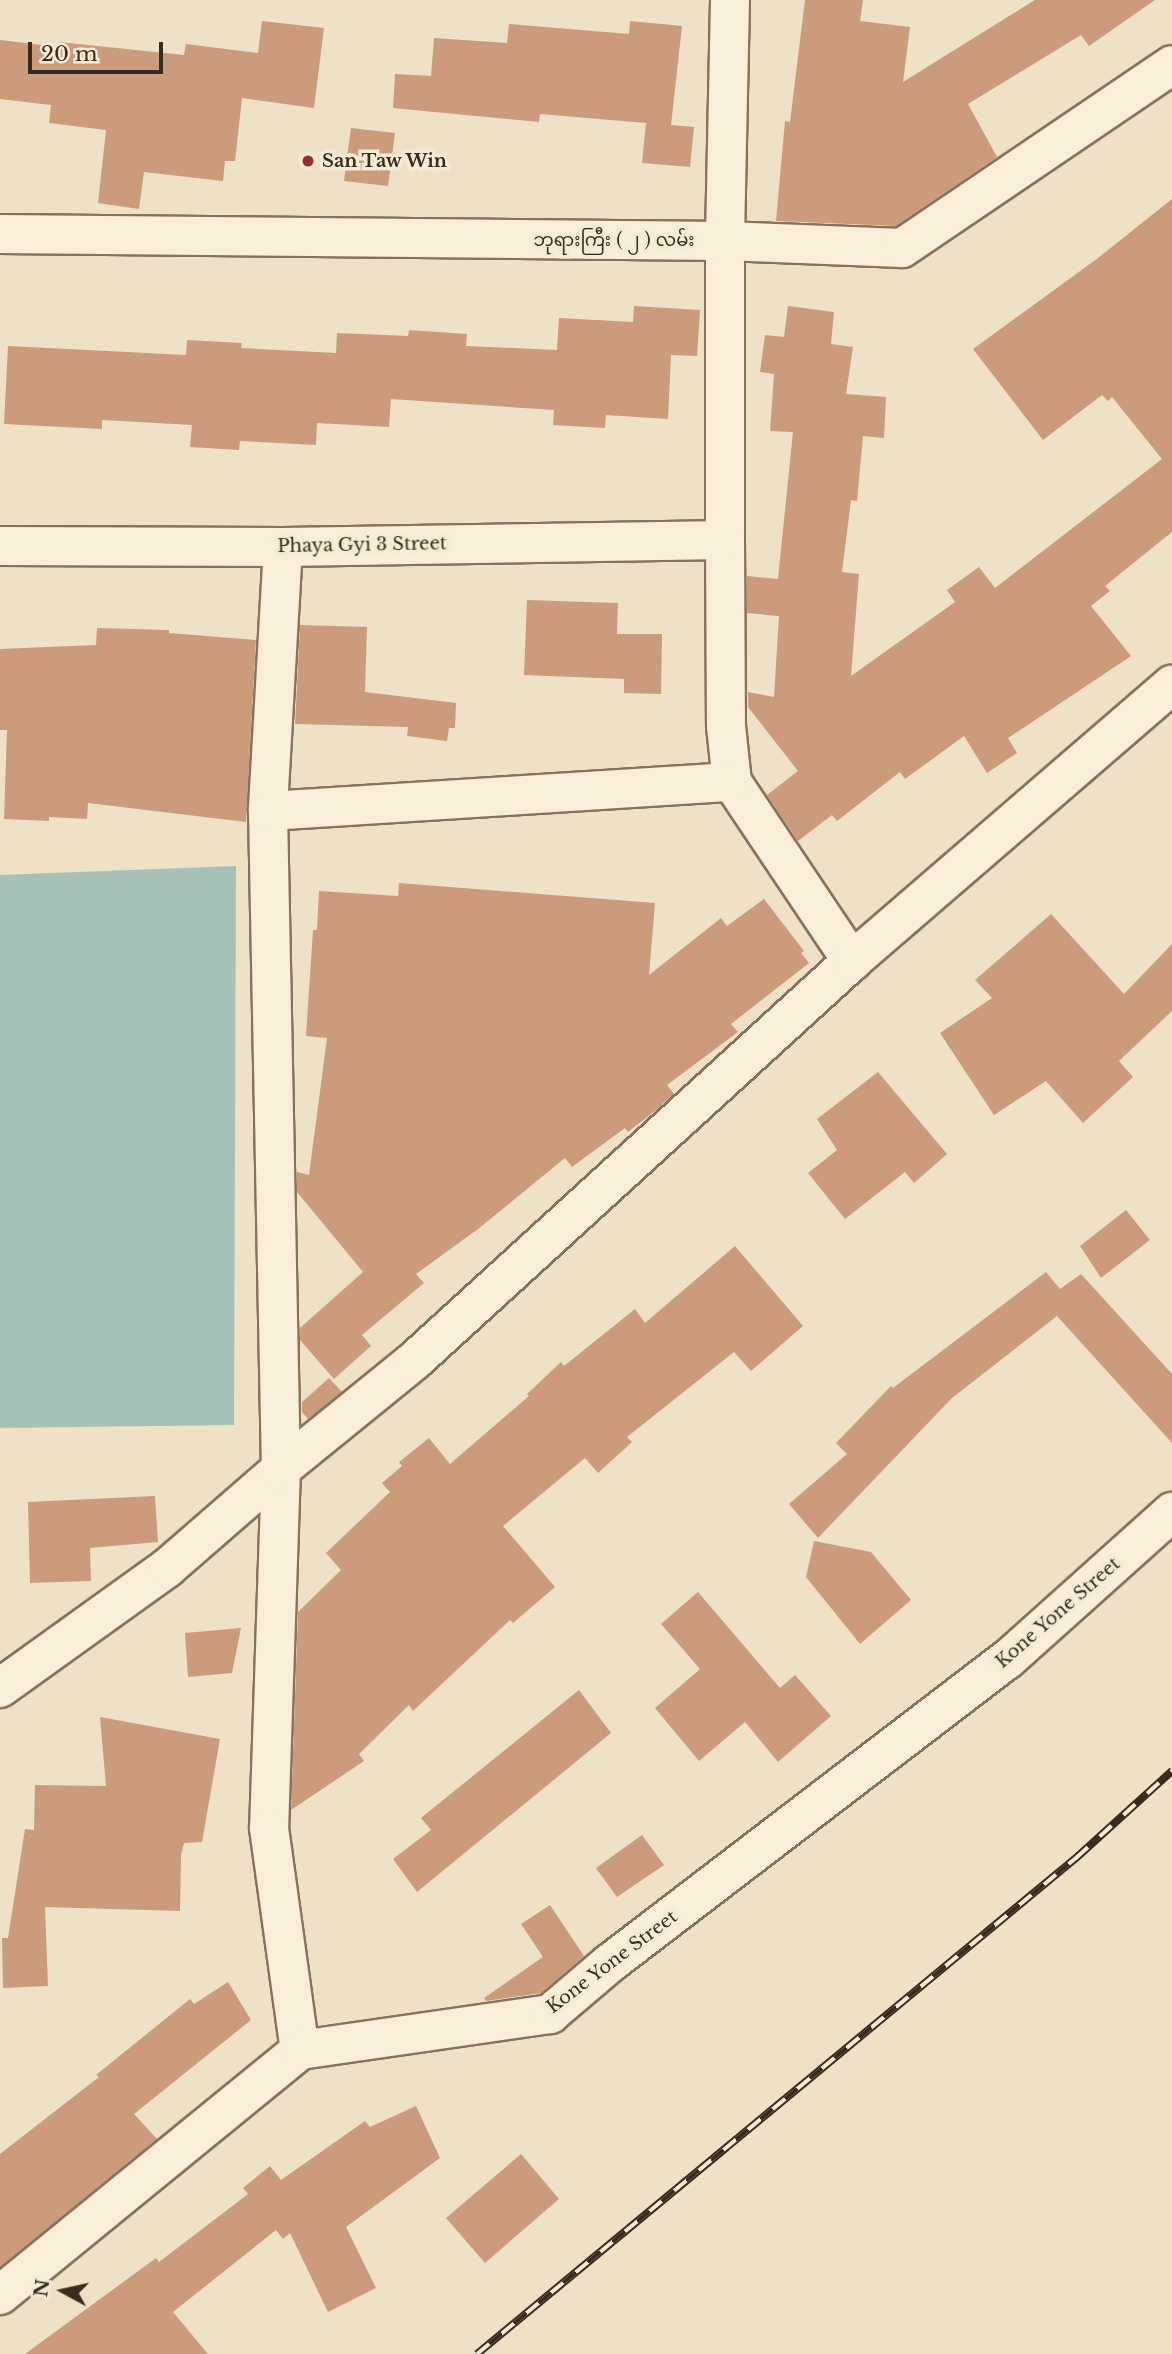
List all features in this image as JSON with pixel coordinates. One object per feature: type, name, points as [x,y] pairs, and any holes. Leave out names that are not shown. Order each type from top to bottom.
[{"type":"street","points":[[730,0],[725,241],[725,540],[726,726],[732,782],[852,961]]},
{"type":"street","name":"ဘုရားကြီး ( ၂ ) လမ်း","points":[[0,234],[725,241],[902,248],[1172,65]]},
{"type":"street","name":"Phaya Gyi 3 Street","points":[[0,546],[283,547],[725,540]]},
{"type":"street","points":[[0,2295],[300,2050],[269,1828],[281,1468],[268,811],[283,547]]},
{"type":"street","points":[[0,1688],[167,1568],[281,1468],[414,1361],[852,961],[1172,685]]},
{"type":"street","points":[[268,811],[732,782]]},
{"type":"street","name":"Kone Yone Street","points":[[300,2050],[550,2014],[621,1955],[1007,1660],[1172,1512]]},
{"type":"water","points":[[236,866],[234,1425],[0,1428],[0,875]]},
{"type":"building","points":[[805,0],[863,0],[860,21],[910,27],[903,82],[1035,0],[1155,0],[1089,46],[1081,35],[968,104],[997,157],[896,226],[776,221],[785,121],[790,122]]},
{"type":"building","points":[[262,21],[324,28],[314,108],[242,98],[235,161],[225,161],[223,181],[144,172],[139,209],[98,203],[106,130],[49,123],[51,105],[0,99],[0,40],[59,47],[59,42],[184,55],[186,44],[258,53]]},
{"type":"building","points":[[630,21],[682,26],[671,125],[694,127],[690,167],[642,163],[646,123],[540,114],[539,122],[393,108],[395,74],[431,76],[434,38],[507,43],[509,24],[629,34]]},
{"type":"building","points":[[351,128],[395,133],[388,186],[344,181]]},
{"type":"building","points":[[1172,199],[1172,532],[1105,586],[1110,591],[1091,606],[1131,656],[1008,738],[1017,753],[987,773],[964,736],[905,779],[900,772],[837,821],[832,815],[798,841],[767,795],[798,771],[748,707],[748,692],[774,697],[779,616],[747,613],[747,576],[778,579],[793,432],[770,431],[774,374],[760,372],[765,335],[784,337],[788,306],[834,312],[831,344],[853,347],[846,394],[886,397],[884,438],[863,436],[857,501],[851,500],[842,572],[859,574],[851,676],[955,602],[947,590],[979,567],[995,588],[1162,459],[1112,397],[1108,401],[1102,395],[1043,440],[973,349],[1098,258]]},
{"type":"building","points":[[634,306],[700,310],[697,356],[671,355],[668,419],[606,415],[605,428],[553,425],[554,410],[391,399],[389,427],[317,423],[316,445],[240,441],[239,450],[190,447],[192,425],[102,420],[102,429],[4,424],[8,346],[186,355],[187,340],[242,343],[241,348],[336,353],[337,333],[408,336],[409,330],[467,334],[466,346],[557,350],[559,318],[633,322]]},
{"type":"building","points":[[527,600],[618,603],[617,634],[662,634],[661,694],[624,693],[624,679],[524,675]]},
{"type":"building","points":[[300,625],[367,627],[365,692],[456,703],[455,728],[449,728],[447,741],[407,736],[408,727],[295,724]]},
{"type":"building","points":[[97,628],[169,630],[169,633],[256,640],[246,822],[88,803],[87,819],[4,819],[7,730],[0,730],[0,649],[96,645]]},
{"type":"building","points":[[399,883],[655,903],[649,975],[721,918],[727,926],[764,899],[804,951],[801,953],[809,963],[731,1024],[738,1032],[667,1085],[674,1094],[656,1110],[628,1132],[625,1128],[572,1167],[565,1158],[478,1229],[416,1274],[424,1283],[362,1335],[371,1346],[334,1379],[300,1340],[300,1328],[363,1272],[297,1192],[297,1172],[309,1175],[327,1038],[306,1036],[313,930],[317,930],[319,891],[398,896]]},
{"type":"building","points":[[1051,914],[1124,994],[1172,944],[1172,1011],[1119,1061],[1133,1077],[1083,1123],[1046,1081],[994,1115],[940,1033],[992,998],[975,980]]},
{"type":"building","points":[[878,1072],[947,1154],[914,1183],[905,1172],[845,1219],[808,1173],[837,1150],[817,1119]]},
{"type":"building","points":[[1126,1210],[1150,1240],[1101,1278],[1080,1246]]},
{"type":"building","points":[[735,1246],[803,1326],[751,1371],[734,1352],[627,1437],[632,1442],[598,1473],[585,1458],[503,1526],[555,1587],[513,1623],[510,1620],[413,1711],[409,1705],[359,1754],[364,1761],[291,1810],[298,1612],[341,1570],[326,1553],[390,1492],[382,1483],[402,1466],[399,1462],[429,1438],[450,1464],[529,1396],[527,1394],[561,1362],[564,1366],[635,1309],[645,1323]]},
{"type":"building","points":[[1046,1272],[1060,1289],[1081,1274],[1172,1374],[1172,1443],[1057,1316],[952,1398],[818,1538],[789,1504],[847,1454],[836,1443],[891,1386],[893,1388]]},
{"type":"building","points":[[329,1378],[342,1392],[308,1419],[302,1412],[302,1402]]},
{"type":"building","points":[[155,1496],[158,1542],[90,1548],[91,1581],[30,1583],[28,1502]]},
{"type":"building","points":[[814,1541],[871,1552],[911,1600],[860,1644],[806,1577]]},
{"type":"building","points":[[698,1592],[780,1688],[795,1675],[831,1716],[778,1762],[745,1722],[699,1761],[655,1708],[700,1669],[661,1624]]},
{"type":"building","points":[[241,1628],[232,1673],[188,1677],[185,1633]]},
{"type":"building","points":[[579,1690],[611,1733],[417,1892],[393,1859],[431,1830],[421,1818]]},
{"type":"building","points":[[100,1717],[220,1739],[202,1842],[184,1843],[181,1855],[180,1911],[45,1907],[48,1986],[3,1988],[2,1938],[8,1938],[25,1829],[34,1830],[35,1785],[106,1786]]},
{"type":"building","points":[[642,1835],[664,1865],[617,1897],[596,1868]]},
{"type":"building","points":[[550,1905],[584,1956],[541,1993],[486,2001],[484,1998],[543,1957],[521,1924]]},
{"type":"building","points":[[228,1982],[251,2020],[134,2114],[157,2139],[0,2267],[0,2154],[99,2077],[96,2075],[190,1999],[194,2004]]},
{"type":"building","points":[[416,2106],[440,2158],[346,2227],[376,2288],[328,2312],[290,2233],[283,2239],[276,2230],[173,2312],[208,2354],[25,2354],[156,2258],[159,2262],[248,2194],[243,2188],[270,2166],[281,2180],[365,2121],[370,2127]]},
{"type":"building","points":[[521,2154],[559,2199],[485,2263],[446,2218]]},
{"type":"railway","points":[[477,2354],[1076,1858],[1172,1771]]},
{"type":"place","name":"San Taw Win","points":[[308,161]]}]
